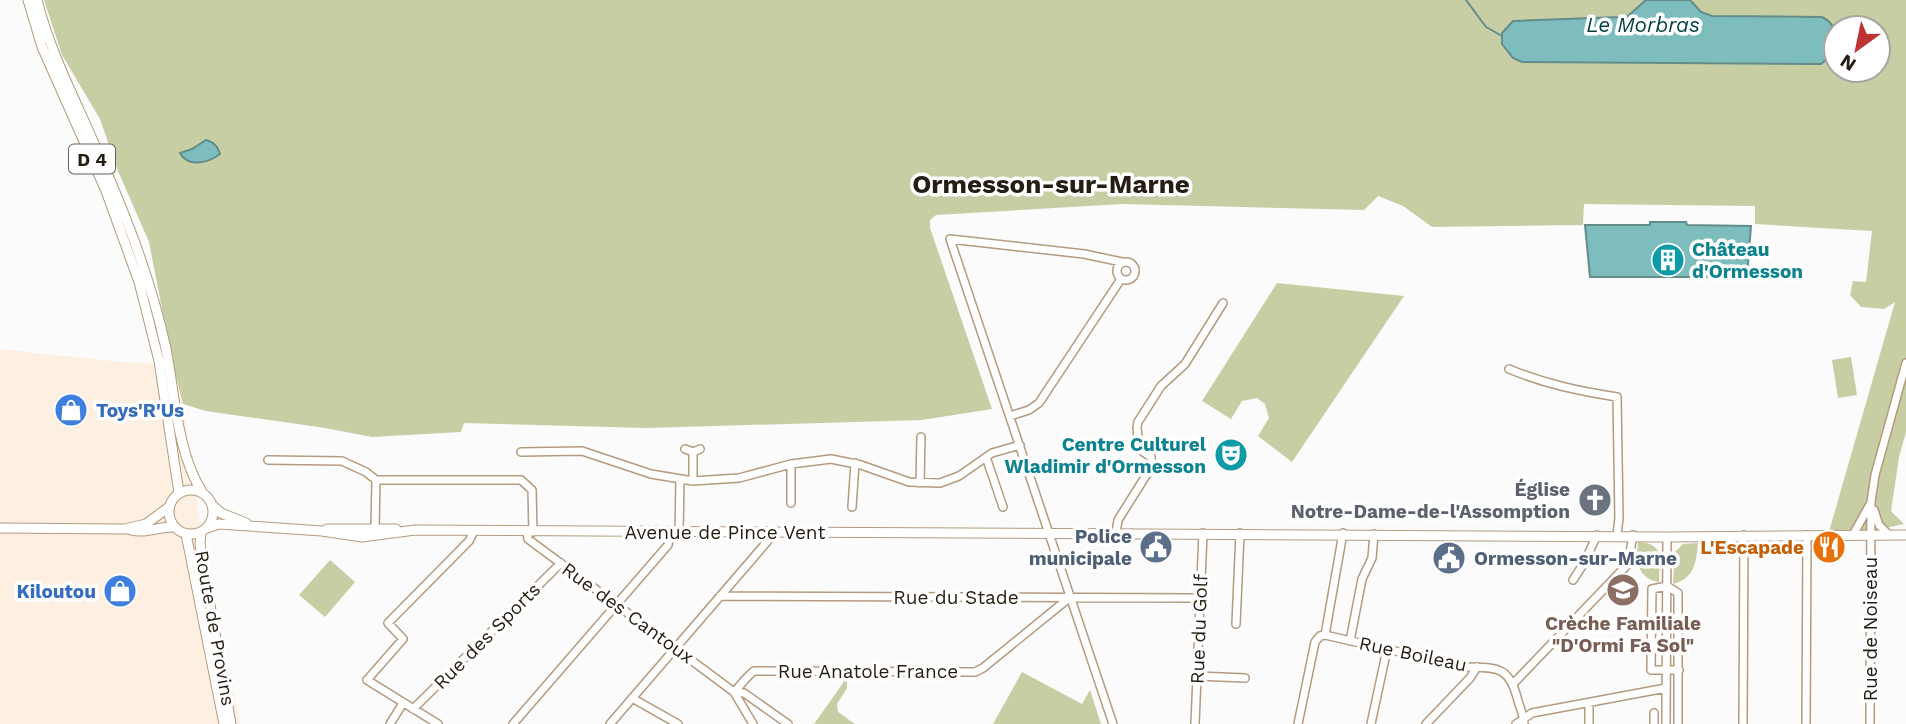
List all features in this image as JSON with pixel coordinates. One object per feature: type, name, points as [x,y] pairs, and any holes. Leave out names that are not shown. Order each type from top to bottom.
[{"type":"main road","name":"D 4","points":[[28,0],[42,47],[127,245],[150,320],[169,419],[179,493]]},
{"type":"main road","name":"D 4","points":[[37,0],[51,46],[115,189],[144,267],[166,349],[187,465],[202,492]]},
{"type":"main road","points":[[190,489],[202,492],[213,506],[214,514],[204,530],[186,534],[175,527],[169,515],[169,507],[179,493],[190,489]]},
{"type":"main road","name":"Avenue de Pince Vent","points":[[213,506],[229,517],[261,527]]},
{"type":"main road","points":[[125,529],[146,524],[169,507]]},
{"type":"main road","name":"Avenue de Pince Vent","points":[[204,530],[219,524],[322,531],[362,537],[402,531],[1343,533],[1667,537],[1906,535]]},
{"type":"main road","points":[[0,528],[125,529],[141,532],[175,527]]},
{"type":"main road","name":"Avenue de Pince Vent","points":[[322,531],[333,528],[402,531]]},
{"type":"main road","name":"Route de Provins","points":[[204,530],[200,544],[231,724]]},
{"type":"main road","name":"Route de Provins","points":[[186,534],[224,724]]},
{"type":"street","points":[[1113,724],[950,239],[1083,254],[1133,264],[1136,274],[1128,280],[1121,279]]},
{"type":"street","points":[[1121,279],[1117,270],[1122,262]]},
{"type":"street","points":[[1010,416],[1029,410],[1039,403],[1121,279]]},
{"type":"street","points":[[1115,533],[1118,520],[1153,466],[1151,457],[1139,449],[1138,422],[1164,383],[1183,366],[1223,303]]},
{"type":"street","points":[[1853,535],[1871,502],[1875,475],[1906,363]]},
{"type":"street","points":[[1509,369],[1569,390],[1617,397],[1617,535]]},
{"type":"street","points":[[920,483],[921,437]]},
{"type":"street","points":[[521,452],[561,450],[592,453],[633,469],[693,481],[739,478],[791,464],[831,459],[855,463],[909,482],[940,483],[959,476],[986,457],[1020,444]]},
{"type":"street","points":[[692,450],[693,481]]},
{"type":"street","points":[[986,457],[1003,508]]},
{"type":"street","points":[[268,460],[342,461],[366,472],[376,480],[521,480],[532,490],[530,532]]},
{"type":"street","points":[[852,507],[855,463]]},
{"type":"street","points":[[791,464],[791,503]]},
{"type":"street","points":[[374,528],[376,480]]},
{"type":"street","points":[[513,724],[668,545],[675,533],[680,480]]},
{"type":"street","points":[[1871,502],[1877,520],[1889,535]]},
{"type":"street","name":"Rue de Noiseau","points":[[1870,724],[1871,502]]},
{"type":"street","points":[[438,724],[367,680],[403,639],[387,623],[469,541],[474,531]]},
{"type":"street","name":"Rue des Cantoux","points":[[530,532],[528,539],[734,692]]},
{"type":"street","points":[[610,724],[772,536],[772,532]]},
{"type":"street","name":"Rue du Golf","points":[[1195,724],[1203,533]]},
{"type":"street","points":[[1236,624],[1240,533]]},
{"type":"street","points":[[1298,724],[1315,642],[1325,635],[1343,533]]},
{"type":"street","points":[[1350,641],[1362,579],[1372,558],[1374,534]]},
{"type":"street","points":[[1806,724],[1807,534]]},
{"type":"street","points":[[1573,580],[1597,535]]},
{"type":"street","points":[[1524,720],[1514,684],[1628,564],[1633,535]]},
{"type":"street","points":[[1743,724],[1744,535]]},
{"type":"street","points":[[1666,724],[1667,537]]},
{"type":"street","name":"Rue des Sports","points":[[413,709],[561,563]]},
{"type":"street","points":[[1678,724],[1679,670],[1678,593],[1667,586],[1652,589],[1651,670],[1679,670]]},
{"type":"street","points":[[1200,591],[1192,598],[1200,605]]},
{"type":"street","name":"Rue du Stade","points":[[720,596],[1192,598]]},
{"type":"street","name":"Rue Anatole France","points":[[734,692],[754,671],[975,672],[1070,598]]},
{"type":"street","name":"Rue Boileau","points":[[1325,635],[1497,669],[1506,674],[1514,684]]},
{"type":"street","points":[[1371,724],[1387,649]]},
{"type":"street","points":[[1426,724],[1471,678],[1477,667]]},
{"type":"street","points":[[1197,676],[1245,678]]},
{"type":"street","points":[[1516,724],[1532,713],[1666,688]]},
{"type":"street","points":[[734,692],[753,724]]},
{"type":"street","points":[[734,692],[744,692],[788,724]]},
{"type":"street","points":[[632,698],[678,724]]},
{"type":"street","points":[[390,724],[403,703]]},
{"type":"street","points":[[1589,703],[1589,724]]},
{"type":"street","points":[[1654,713],[1654,724]]},
{"type":"shaded area","points":[[0,349],[173,365],[183,404],[204,547],[240,724],[0,724]]},
{"type":"green space","points":[[44,0],[1646,0],[1628,16],[1513,21],[1522,62],[1822,63],[1822,84],[1892,84],[1892,14],[1822,14],[1822,17],[1712,16],[1701,12],[1690,0],[1906,0],[1906,432],[1899,457],[1891,511],[1904,524],[1853,535],[1828,535],[1895,302],[1884,309],[1861,307],[1850,295],[1853,281],[1866,282],[1872,231],[1755,224],[1755,206],[1584,204],[1583,225],[1432,227],[1403,206],[1378,196],[1364,210],[1122,204],[936,215],[930,220],[930,228],[992,409],[922,420],[647,428],[464,423],[461,432],[372,437],[206,411],[183,404],[149,242],[118,171],[100,119],[62,55]]},
{"type":"green space","points":[[1277,283],[1404,296],[1292,462],[1258,436],[1269,418],[1265,404],[1257,398],[1242,401],[1231,419],[1202,401]]},
{"type":"green space","points":[[1851,357],[1857,395],[1838,398],[1832,360]]},
{"type":"green space","points":[[1638,542],[1647,543],[1657,550],[1660,560],[1659,582],[1642,573],[1637,556]]},
{"type":"green space","points":[[1698,543],[1690,574],[1673,584],[1675,552],[1683,544]]},
{"type":"green space","points":[[330,560],[355,582],[325,617],[299,595]]},
{"type":"green space","points":[[1022,672],[1082,704],[1090,690],[1101,724],[993,724]]},
{"type":"green space","points":[[843,677],[847,677],[847,688],[837,704],[838,712],[855,724],[814,724],[843,683]]},
{"type":"water","points":[[1646,0],[1690,0],[1701,12],[1712,16],[1822,17],[1822,63],[1522,62],[1513,58],[1502,44],[1502,33],[1513,21],[1628,16]]},
{"type":"water","points":[[206,140],[215,145],[220,154],[210,160],[193,162],[180,153],[192,149]]},
{"type":"water","points":[[1650,222],[1751,226],[1747,277],[1590,277],[1585,225],[1650,225]]},
{"type":"waterway","name":"Le Morbras","points":[[1466,0],[1486,27],[1502,36]]},
{"type":"place","name":"Château d'Ormesson","points":[[1668,260]]},
{"type":"place","name":"Toys'R'Us","points":[[71,410]]},
{"type":"place","name":"Centre Culturel Wladimir d'Ormesson","points":[[1231,455]]},
{"type":"place","name":"Église Notre-Dame-de-l'Assomption","points":[[1595,500]]},
{"type":"place","name":"Police municipale","points":[[1156,547]]},
{"type":"place","name":"L'Escapade","points":[[1829,547]]},
{"type":"place","name":"Ormesson-sur-Marne","points":[[1449,558]]},
{"type":"place","name":"Crèche Familiale \"D'Ormi Fa Sol\"","points":[[1623,590]]},
{"type":"place","name":"Kiloutou","points":[[120,591]]},
{"type":"district","name":"Ormesson-sur-Marne","points":[[1051,184]]}]
